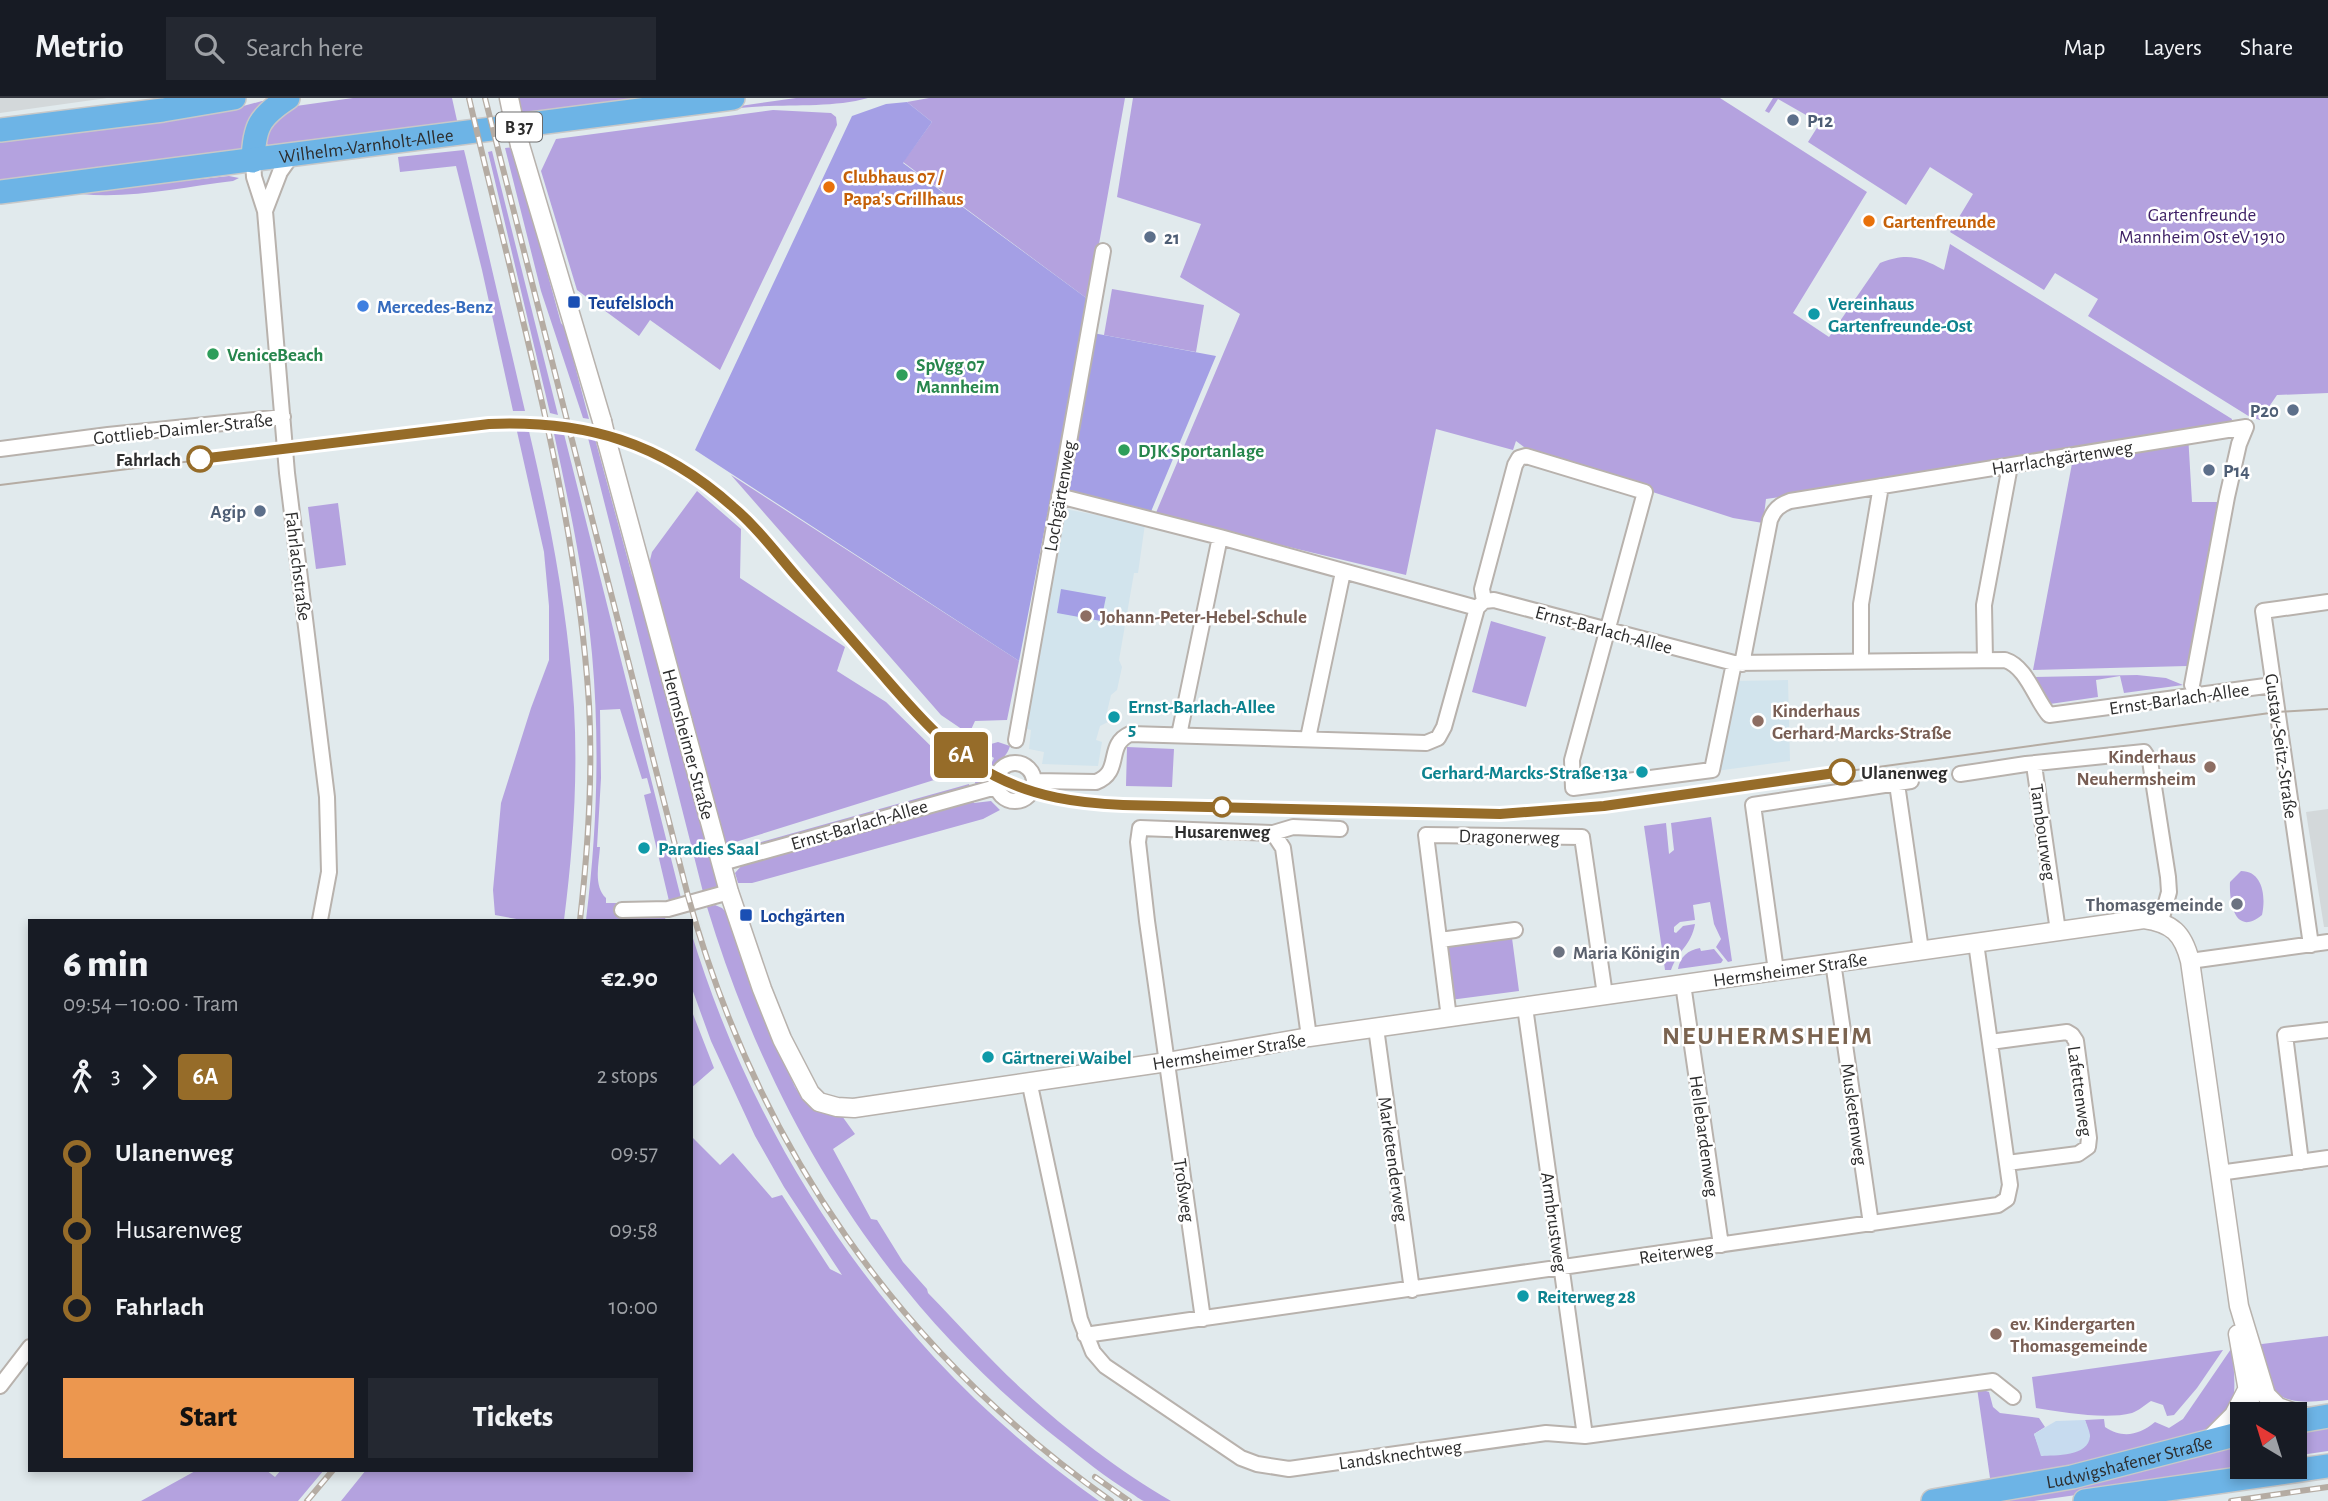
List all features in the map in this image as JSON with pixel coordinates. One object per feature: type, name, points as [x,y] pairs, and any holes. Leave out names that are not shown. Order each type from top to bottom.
[{"type":"main road","points":[[0,130],[163,110],[234,98]]},
{"type":"main road","points":[[253,160],[253,138],[260,121],[271,109],[288,98]]},
{"type":"main road","name":"Wilhelm-Varnholt-Allee","points":[[0,192],[733,98]]},
{"type":"main road","name":"Ludwigshafener Straße","points":[[1933,1501],[2072,1477],[2230,1436]]},
{"type":"main road","name":"Ludwigshafener Straße","points":[[2307,1467],[2328,1466]]},
{"type":"main road","name":"Ludwigshafener Straße","points":[[2085,1501],[2230,1478]]},
{"type":"street","name":"Hermsheimer Straße","points":[[509,98],[520,145],[602,421],[729,892],[782,1039],[803,1083],[819,1101],[837,1107],[854,1108],[1167,1062],[1309,1037],[1833,962],[2144,919],[2161,921]]},
{"type":"street","name":"Fahrlachstraße","points":[[265,211],[280,172],[292,155]]},
{"type":"street","name":"Fahrlachstraße","points":[[253,160],[254,177],[265,211],[287,472],[327,797],[329,872],[320,919]]},
{"type":"street","name":"Lochgärtenweg","points":[[1016,740],[1102,251]]},
{"type":"street","name":"Gottlieb-Daimler-Straße","points":[[0,449],[283,417]]},
{"type":"street","name":"Harrlachgärtenweg","points":[[1608,631],[1572,760],[1573,788],[1712,770],[1774,511],[1790,501],[2246,427],[2238,444],[2192,685]]},
{"type":"street","points":[[1034,780],[1096,782],[1105,779],[1111,772],[1117,744],[1121,738],[1130,734],[1426,743],[1438,738],[1444,727],[1480,605],[1516,464],[1519,458],[1526,456],[1645,492],[1608,631]]},
{"type":"street","points":[[1985,660],[1984,605],[2010,466]]},
{"type":"street","points":[[1861,661],[1861,604],[1881,486]]},
{"type":"street","name":"Ernst-Barlach-Allee","points":[[1059,496],[1343,572],[1480,605],[1494,600],[1738,663],[2005,660],[2018,667],[2049,715],[2273,685]]},
{"type":"street","points":[[1179,735],[1220,537]]},
{"type":"street","points":[[1308,738],[1343,572]]},
{"type":"street","name":"Gustav-Seitz-Straße","points":[[2311,945],[2263,611],[2328,602]]},
{"type":"street","name":"Tambourweg","points":[[2058,931],[2034,765],[2136,752],[2144,752],[2150,761],[2168,877],[2169,892],[2161,921]]},
{"type":"street","points":[[1015,762],[1028,768],[1034,780],[1032,792],[1020,801],[1005,799],[996,787],[999,770],[1015,762]]},
{"type":"street","points":[[1960,774],[2034,765]]},
{"type":"street","points":[[1776,971],[1753,805],[1904,782],[1921,950]]},
{"type":"street","name":"Ernst-Barlach-Allee","points":[[722,863],[996,787]]},
{"type":"street","points":[[1167,1062],[1139,852],[1140,828],[1273,832],[1293,827],[1340,829]]},
{"type":"street","points":[[1273,832],[1283,849],[1309,1037]]},
{"type":"street","name":"Dragonerweg","points":[[1449,1018],[1426,835],[1586,835],[1605,995]]},
{"type":"street","points":[[622,910],[668,909],[729,892]]},
{"type":"street","points":[[2161,921],[2179,935],[2190,961],[2239,1306],[2266,1395],[2278,1407],[2311,1418]]},
{"type":"street","points":[[1440,940],[1516,930]]},
{"type":"street","points":[[2190,961],[2328,942]]},
{"type":"street","name":"Reiterweg","points":[[1085,1335],[1998,1205],[2007,1199],[2010,1192],[1976,943]]},
{"type":"street","name":"Musketenweg","points":[[1833,962],[1871,1224]]},
{"type":"street","name":"Hellebardenweg","points":[[1683,984],[1721,1245]]},
{"type":"street","name":"Armbrustweg","points":[[1525,1007],[1585,1436]]},
{"type":"street","name":"Marketenderweg","points":[[1376,1028],[1412,1290]]},
{"type":"street","points":[[2301,1161],[2285,1035],[2328,1030]]},
{"type":"street","name":"Lafettenweg","points":[[1990,1042],[2064,1032],[2071,1033],[2076,1041],[2089,1139],[2087,1149],[2078,1154],[2007,1163]]},
{"type":"street","name":"Troßweg","points":[[1167,1062],[1203,1320]]},
{"type":"street","name":"Landsknechtweg","points":[[1032,1081],[1031,1090],[1085,1335],[1093,1352],[1105,1366],[1241,1458],[1289,1469],[1546,1433],[1585,1436],[1993,1381],[2012,1397]]},
{"type":"street","points":[[2219,1173],[2328,1158]]},
{"type":"street","points":[[2239,1306],[2237,1327],[2250,1402]]},
{"type":"street","points":[[0,1386],[28,1350]]},
{"type":"street","points":[[2206,1442],[2230,1421],[2247,1390]]},
{"type":"shaded area","points":[[0,98],[107,98],[0,113]]},
{"type":"shaded area","name":"SpVgg 07 Mannheim","points":[[907,102],[932,122],[903,163],[1089,300],[1019,661],[695,450],[852,116],[886,104]]},
{"type":"shaded area","name":"DJK Sportanlage","points":[[1093,333],[1216,356],[1150,514],[1073,494],[1066,484]]},
{"type":"shaded area","name":"Johann-Peter-Hebel-Schule","points":[[1065,509],[1145,524],[1138,573],[1134,573],[1119,660],[1122,667],[1117,690],[1111,695],[1107,712],[1110,721],[1100,726],[1096,740],[1102,742],[1098,766],[1042,764],[1044,752],[1029,749],[1031,730],[1024,728]]},
{"type":"shaded area","points":[[1061,589],[1106,597],[1101,621],[1057,613]]},
{"type":"shaded area","name":"Kinderhaus Gerhard-Marcks-Straße","points":[[1788,680],[1790,761],[1716,771],[1734,681]]},
{"type":"shaded area","points":[[2328,809],[2328,927],[2324,927],[2306,812]]},
{"type":"green space","points":[[353,98],[452,98],[458,125],[270,146],[263,142],[265,128],[296,106]]},
{"type":"green space","points":[[517,98],[667,98],[522,117]]},
{"type":"green space","points":[[796,98],[868,98],[837,104],[740,108]]},
{"type":"green space","points":[[929,98],[1125,98],[1089,300],[903,162],[932,122],[907,102]]},
{"type":"green space","points":[[1133,98],[1720,98],[1867,192],[1793,313],[1829,337],[1880,263],[1906,257],[1928,262],[1944,270],[1950,244],[2232,419],[2231,426],[2188,434],[2192,502],[2220,502],[2187,666],[2033,670],[2074,453],[1766,499],[1763,523],[1733,518],[1532,453],[1516,441],[1513,450],[1436,429],[1406,575],[1155,515],[1240,314],[1180,277],[1201,224],[1117,197]]},
{"type":"green space","name":"Gartenfreunde Mannheim Ost eV 1910","points":[[1773,98],[2328,98],[2328,393],[2277,395],[2260,420],[2250,417],[2088,316],[2098,299],[2055,273],[2044,290],[1950,232],[1973,194],[1930,167],[1906,205],[1808,142],[1820,123],[1778,99],[1769,113],[1765,111]]},
{"type":"green space","points":[[266,101],[244,151],[0,183],[0,140],[236,108]]},
{"type":"green space","points":[[773,110],[831,113],[836,117],[837,125],[720,370],[650,320],[639,336],[577,290],[541,171],[556,139]]},
{"type":"green space","points":[[513,147],[589,419],[583,418],[541,291],[505,148]]},
{"type":"green space","points":[[464,150],[525,411],[513,411],[456,166],[400,172],[398,157]]},
{"type":"green space","points":[[492,151],[558,415],[550,413],[488,152]]},
{"type":"green space","points":[[229,176],[239,178],[138,194],[81,194],[81,192]]},
{"type":"green space","points":[[1112,289],[1204,305],[1196,352],[1104,335]]},
{"type":"green space","points":[[516,427],[528,427],[551,531],[567,636],[575,734],[572,841],[564,919],[517,919],[495,915],[493,890],[501,803],[549,660],[549,606],[544,552]]},
{"type":"green space","points":[[553,429],[563,430],[681,898],[669,901],[644,795],[651,793],[647,778],[642,779],[620,709],[600,710],[601,778],[597,847],[600,847],[599,887],[606,903],[620,903],[621,918],[666,919],[586,919],[593,854],[596,721],[589,626],[571,513]]},
{"type":"green space","points":[[587,434],[594,435],[632,575],[639,588],[719,882],[716,889],[703,892]]},
{"type":"green space","points":[[731,475],[1019,661],[1007,720],[975,721],[969,734],[941,715]]},
{"type":"green space","points":[[697,491],[741,529],[740,578],[845,647],[837,671],[886,702],[941,756],[950,775],[726,845],[649,564],[652,552]]},
{"type":"green space","points":[[338,503],[346,565],[316,569],[308,507]]},
{"type":"green space","points":[[1491,621],[1546,637],[1526,707],[1472,692]]},
{"type":"green space","points":[[2137,675],[2166,678],[2183,685],[2124,693],[2120,676],[2096,680],[2098,697],[2050,704],[2034,677]]},
{"type":"green space","points":[[998,742],[1010,746],[985,780],[976,786],[975,782],[981,780],[984,775],[975,769],[992,762],[994,758],[985,752],[991,744]]},
{"type":"green space","points":[[1127,747],[1174,749],[1172,787],[1126,786]]},
{"type":"green space","points":[[969,784],[970,788],[744,851],[743,847]]},
{"type":"green space","points":[[972,798],[974,803],[991,801],[1000,810],[983,819],[752,883],[738,883],[735,873],[743,864]]},
{"type":"green space","points":[[1711,817],[1732,961],[1728,962],[1716,947],[1721,939],[1714,924],[1710,902],[1693,905],[1695,920],[1680,922],[1674,927],[1676,933],[1683,926],[1695,924],[1691,938],[1671,970],[1665,970],[1644,826],[1666,823],[1669,854],[1674,850],[1671,823]]},
{"type":"green space","points":[[2241,871],[2254,875],[2263,893],[2262,915],[2253,921],[2240,920],[2233,907],[2230,882]]},
{"type":"green space","points":[[715,905],[727,913],[753,992],[795,1087],[802,1098],[815,1108],[842,1116],[855,1134],[833,1149],[871,1219],[877,1220],[903,1262],[928,1293],[1012,1380],[1041,1406],[1114,1464],[1171,1501],[1141,1500],[1058,1439],[996,1385],[939,1328],[887,1266],[841,1201],[800,1132],[764,1060],[733,985],[707,907]]},
{"type":"green space","points":[[693,938],[721,1017],[757,1098],[799,1176],[847,1251],[902,1321],[962,1386],[1028,1446],[1099,1501],[341,1501],[364,1472],[693,1472],[693,1138],[720,1165],[733,1153],[772,1198],[782,1195],[830,1269],[842,1275],[784,1187],[755,1136],[711,1041],[693,992]]},
{"type":"green space","points":[[1512,938],[1519,991],[1450,1000],[1444,947]]},
{"type":"green space","points":[[1700,948],[1701,951],[1714,949],[1723,960],[1721,963],[1678,969],[1685,955]]},
{"type":"green space","points":[[693,1014],[714,1068],[693,1086]]},
{"type":"green space","points":[[2328,1336],[2328,1400],[2295,1401],[2276,1393],[2270,1385],[2254,1345]]},
{"type":"green space","points":[[2231,1349],[2233,1350],[2233,1400],[2223,1418],[2198,1435],[1991,1485],[1977,1388],[1989,1392],[1993,1407],[2000,1413],[2039,1418],[2045,1427],[2034,1434],[2042,1456],[2090,1437],[2085,1420],[2104,1419],[2105,1427],[2112,1431],[2131,1434],[2155,1422],[2169,1428],[2183,1419]]},
{"type":"green space","points":[[2223,1350],[2197,1388],[2174,1415],[2167,1416],[2163,1405],[2151,1401],[2132,1413],[2109,1416],[2036,1408],[2032,1377]]},
{"type":"green space","points":[[2328,1423],[2328,1451],[2307,1454],[2307,1427]]},
{"type":"green space","points":[[2230,1444],[2230,1473],[2034,1501],[1986,1501]]},
{"type":"green space","points":[[193,1472],[269,1472],[275,1477],[279,1472],[322,1472],[298,1501],[141,1501]]},
{"type":"sand","points":[[2085,1420],[2090,1436],[2084,1448],[2070,1454],[2041,1456],[2034,1434],[2056,1421]]},
{"type":"tram line","name":"6A","points":[[200,459],[489,424],[527,422],[590,430],[645,449],[691,474],[735,508],[916,713],[957,752],[1013,785],[1068,801],[1123,805],[1500,814],[1604,806],[1842,772]]},
{"type":"tram line","points":[[0,485],[489,424],[569,428],[620,440],[668,460],[692,474],[729,504],[762,537],[922,718],[970,759],[1025,788],[1058,798],[1096,804],[1441,814],[1559,811],[2277,712],[2328,709]]},
{"type":"railway","points":[[469,98],[541,399],[571,551],[582,628],[589,704],[590,785],[580,919]]},
{"type":"railway","points":[[485,98],[688,896],[717,988],[753,1075],[796,1158],[846,1236],[902,1310],[965,1378],[1035,1442],[1111,1501]]},
{"type":"railway","points":[[307,1501],[331,1472]]},
{"type":"railway","points":[[1095,1477],[1129,1501]]},
{"type":"railway","points":[[2231,1501],[2328,1487]]},
{"type":"place","name":"P12","points":[[1793,120]]},
{"type":"place","name":"Clubhaus 07 / Papa's Grillhaus","points":[[829,187]]},
{"type":"place","name":"Gartenfreunde","points":[[1869,221]]},
{"type":"place","name":"21","points":[[1150,237]]},
{"type":"place","name":"Teufelsloch","points":[[574,302]]},
{"type":"place","name":"Mercedes-Benz","points":[[363,306]]},
{"type":"place","name":"Vereinhaus Gartenfreunde-Ost","points":[[1814,314]]},
{"type":"place","name":"VeniceBeach","points":[[213,354]]},
{"type":"place","name":"SpVgg 07 Mannheim","points":[[902,375]]},
{"type":"place","name":"P20","points":[[2293,410]]},
{"type":"place","name":"DJK Sportanlage","points":[[1124,450]]},
{"type":"place","name":"Fahrlach","points":[[200,459]]},
{"type":"place","name":"P14","points":[[2209,470]]},
{"type":"place","name":"Agip","points":[[260,511]]},
{"type":"place","name":"Johann-Peter-Hebel-Schule","points":[[1086,616]]},
{"type":"place","name":"Ernst-Barlach-Allee 5","points":[[1114,717]]},
{"type":"place","name":"Kinderhaus Gerhard-Marcks-Straße","points":[[1758,721]]},
{"type":"place","name":"Kinderhaus Neuhermsheim","points":[[2210,767]]},
{"type":"place","name":"Gerhard-Marcks-Straße 13a","points":[[1642,772]]},
{"type":"place","name":"Ulanenweg","points":[[1842,772]]},
{"type":"place","name":"Husarenweg","points":[[1222,807]]},
{"type":"place","name":"Paradies Saal","points":[[644,848]]},
{"type":"place","name":"Thomasgemeinde","points":[[2237,904]]},
{"type":"place","name":"Lochgärten","points":[[746,915]]},
{"type":"place","name":"Maria Königin","points":[[1559,952]]},
{"type":"place","name":"Gärtnerei Waibel","points":[[988,1057]]},
{"type":"place","name":"Reiterweg 28","points":[[1523,1296]]},
{"type":"place","name":"ev. Kindergarten Thomasgemeinde","points":[[1996,1334]]},
{"type":"district","name":"NEUHERMSHEIM","points":[[1768,1035]]}]
